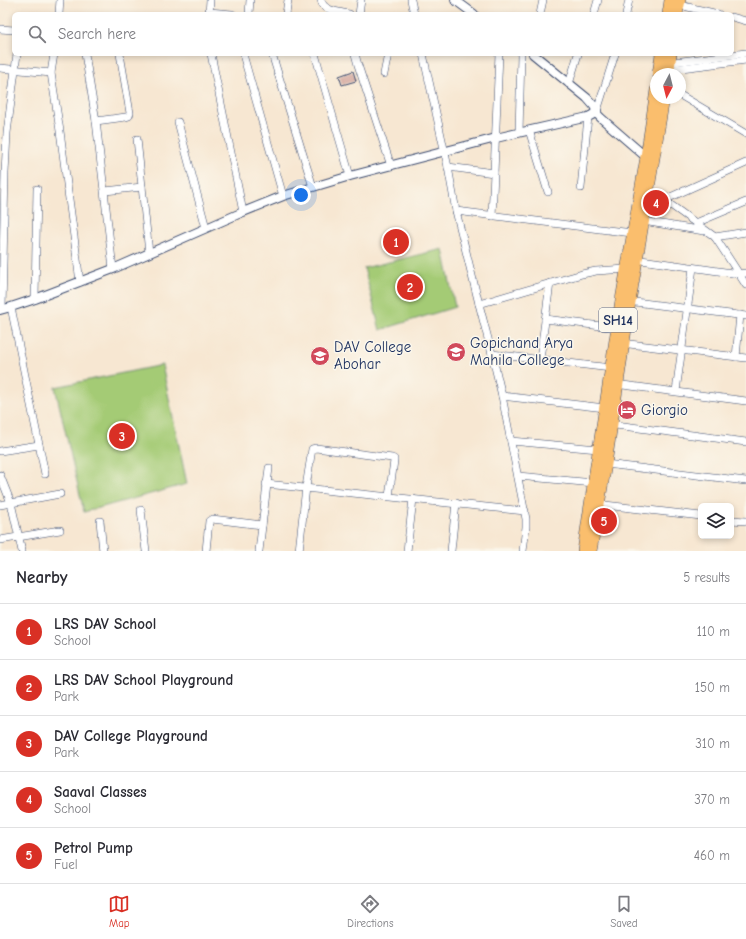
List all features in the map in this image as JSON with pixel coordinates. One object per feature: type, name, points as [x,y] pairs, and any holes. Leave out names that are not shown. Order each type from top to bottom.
[{"type":"main road","name":"SH14","points":[[630,262],[643,221],[646,157],[654,104]]},
{"type":"main road","name":"SH14","points":[[587,549],[595,504],[606,464],[607,424],[626,301],[632,233],[645,189],[663,104]]},
{"type":"main road","name":"SH14","points":[[595,504],[594,483],[598,449],[607,424],[605,408],[613,384],[611,368],[619,342],[617,328],[626,301]]},
{"type":"street","points":[[59,12],[60,0]]},
{"type":"street","points":[[209,12],[210,0]]},
{"type":"street","points":[[249,12],[250,0]]},
{"type":"street","points":[[286,12],[288,0]]},
{"type":"street","points":[[321,0],[322,5],[327,8],[342,12]]},
{"type":"street","points":[[359,12],[362,0]]},
{"type":"street","points":[[410,0],[413,12]]},
{"type":"street","points":[[455,0],[471,12]]},
{"type":"street","points":[[540,12],[543,0]]},
{"type":"street","points":[[595,12],[598,0]]},
{"type":"street","points":[[626,12],[629,0]]},
{"type":"street","points":[[674,6],[707,12]]},
{"type":"street","points":[[734,18],[746,21]]},
{"type":"street","points":[[0,29],[12,30]]},
{"type":"street","points":[[734,55],[746,53]]},
{"type":"street","points":[[17,56],[4,133],[2,173],[1,310],[35,299],[113,269],[283,196],[350,176],[496,138],[588,117],[596,111],[614,56]]},
{"type":"street","points":[[54,56],[51,73],[80,282]]},
{"type":"street","points":[[85,56],[105,191],[113,269]]},
{"type":"street","points":[[96,122],[129,116],[130,113],[120,56]]},
{"type":"street","points":[[211,56],[243,212]]},
{"type":"street","points":[[244,56],[283,196]]},
{"type":"street","points":[[273,56],[313,187]]},
{"type":"street","points":[[316,56],[350,176]]},
{"type":"street","points":[[356,56],[390,166]]},
{"type":"street","points":[[384,74],[388,56]]},
{"type":"street","points":[[423,56],[445,152],[456,211],[502,396],[525,511],[526,527],[523,551]]},
{"type":"street","points":[[492,216],[499,56]]},
{"type":"street","points":[[519,133],[521,56]]},
{"type":"street","points":[[535,56],[587,98],[601,118],[646,157]]},
{"type":"street","points":[[569,84],[577,56]]},
{"type":"street","points":[[665,65],[726,56]]},
{"type":"street","points":[[665,65],[746,60]]},
{"type":"street","points":[[0,68],[51,73]]},
{"type":"street","points":[[686,99],[746,134]]},
{"type":"street","points":[[581,188],[588,117]]},
{"type":"street","points":[[178,122],[206,228]]},
{"type":"street","points":[[530,130],[548,192]]},
{"type":"street","points":[[137,139],[149,253]]},
{"type":"street","points":[[664,200],[746,163]]},
{"type":"street","points":[[448,167],[494,173]]},
{"type":"street","points":[[105,191],[142,187]]},
{"type":"street","points":[[35,299],[37,189]]},
{"type":"street","points":[[645,189],[664,200],[715,237],[743,273],[746,285]]},
{"type":"street","points":[[696,223],[746,202]]},
{"type":"street","points":[[456,211],[632,233]]},
{"type":"street","points":[[643,221],[706,231]]},
{"type":"street","points":[[715,237],[746,232]]},
{"type":"street","points":[[479,304],[582,274],[630,262],[743,273]]},
{"type":"street","points":[[676,391],[693,268]]},
{"type":"street","points":[[540,359],[550,283]]},
{"type":"street","points":[[626,301],[743,316],[736,357]]},
{"type":"street","points":[[11,307],[45,474]]},
{"type":"street","points":[[545,318],[617,328]]},
{"type":"street","points":[[619,342],[746,358]]},
{"type":"street","points":[[492,354],[611,368]]},
{"type":"street","points":[[613,384],[746,401]]},
{"type":"street","points":[[502,396],[605,408]]},
{"type":"street","points":[[607,424],[746,442]]},
{"type":"street","points":[[511,441],[598,449]]},
{"type":"street","points":[[0,451],[39,445]]},
{"type":"street","points":[[299,551],[312,449],[316,448],[394,459],[389,496]]},
{"type":"street","points":[[606,464],[746,481]]},
{"type":"street","points":[[259,551],[268,468]]},
{"type":"street","points":[[0,475],[11,503],[22,551]]},
{"type":"street","points":[[518,476],[594,483]]},
{"type":"street","points":[[266,484],[525,511]]},
{"type":"street","points":[[0,505],[60,494]]},
{"type":"street","points":[[407,551],[413,499]]},
{"type":"street","points":[[450,551],[456,503]]},
{"type":"street","points":[[595,504],[698,516]]},
{"type":"street","points":[[141,510],[146,551]]},
{"type":"street","points":[[206,551],[209,521],[212,519],[262,525]]},
{"type":"street","points":[[734,520],[746,521]]},
{"type":"street","points":[[100,522],[103,551]]},
{"type":"street","points":[[0,540],[60,530]]},
{"type":"green space","points":[[443,249],[455,307],[380,330],[364,268]]},
{"type":"green space","points":[[162,365],[187,484],[84,512],[55,387]]},
{"type":"building","points":[[353,71],[356,81],[342,85],[339,76]]},
{"type":"place","name":"Saaval Classes","points":[[656,203]]},
{"type":"place","name":"LRS DAV School","points":[[396,242]]},
{"type":"place","name":"LRS DAV School Playground","points":[[410,287]]},
{"type":"place","name":"Gopichand Arya Mahila College","points":[[456,352]]},
{"type":"place","name":"DAV College Abohar","points":[[320,356]]},
{"type":"place","name":"Giorgio","points":[[627,410]]},
{"type":"place","name":"DAV College Playground","points":[[122,436]]},
{"type":"place","name":"Petrol Pump","points":[[604,521]]}]
